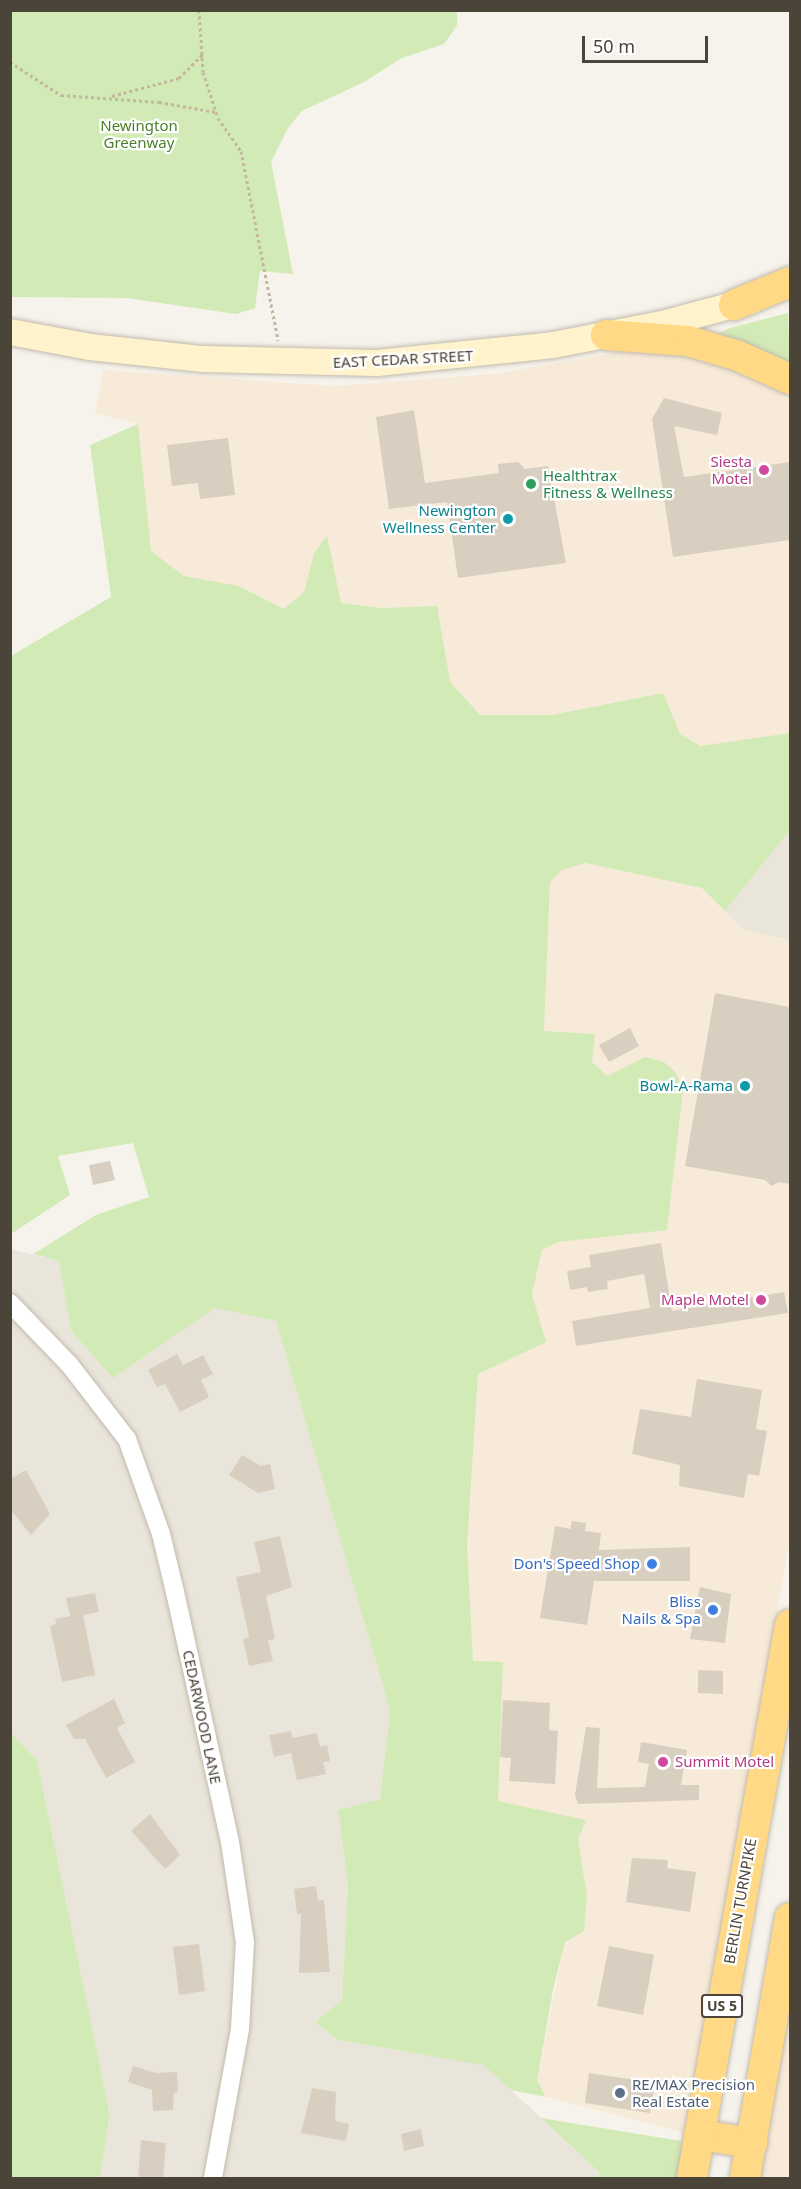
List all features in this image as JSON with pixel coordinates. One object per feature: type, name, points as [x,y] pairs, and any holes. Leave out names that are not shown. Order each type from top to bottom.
[{"type":"highway","points":[[734,305],[790,282]]},
{"type":"highway","points":[[606,335],[688,341],[736,355],[790,378]]},
{"type":"highway","name":"BERLIN TURNPIKE","points":[[693,2178],[790,1625]]},
{"type":"highway","points":[[746,2178],[790,1918]]},
{"type":"highway","points":[[699,2135],[752,2143]]},
{"type":"main road","name":"EAST CEDAR STREET","points":[[10,333],[147,354],[281,363],[436,360],[606,335],[734,305],[790,289]]},
{"type":"street","name":"CEDARWOOD LANE","points":[[10,1303],[69,1364],[127,1438],[161,1534],[175,1592],[230,1842],[245,1942],[240,2030],[213,2178]]},
{"type":"path","points":[[199,10],[203,72],[216,112],[241,151],[261,241],[261,269],[281,363]]},
{"type":"path","points":[[110,97],[179,78],[202,54]]},
{"type":"path","points":[[10,62],[61,95],[110,97],[216,112]]},
{"type":"shaded area","points":[[662,345],[790,386],[790,733],[700,746],[680,734],[663,693],[552,715],[480,715],[450,683],[437,606],[381,608],[341,603],[314,553],[304,592],[284,609],[239,586],[184,576],[151,551],[138,424],[95,413],[103,370],[335,386],[494,374]]},
{"type":"shaded area","points":[[790,830],[790,940],[744,930],[725,911]]},
{"type":"shaded area","points":[[584,863],[702,888],[744,930],[790,940],[790,1538],[686,2133],[546,2097],[537,2081],[565,1942],[587,1896],[578,1839],[498,1801],[503,1662],[473,1662],[467,1545],[478,1373],[545,1342],[532,1294],[542,1250],[558,1242],[667,1229],[683,1091],[676,1073],[645,1057],[607,1076],[592,1062],[594,1034],[544,1031],[550,882],[562,870]]},
{"type":"shaded area","points":[[10,1249],[59,1261],[71,1331],[113,1377],[215,1308],[276,1321],[390,1710],[380,1799],[338,1810],[348,1885],[342,2000],[315,2022],[338,2040],[484,2065],[600,2173],[596,2178],[100,2178],[110,2115],[37,1760],[11,1733]]},
{"type":"shaded area","points":[[790,1974],[790,2178],[752,2178]]},
{"type":"green space","name":"Newington Greenway","points":[[11,11],[457,11],[457,25],[444,44],[402,58],[364,82],[302,111],[288,128],[271,162],[293,274],[260,271],[255,308],[236,314],[126,298],[11,297]]},
{"type":"green space","points":[[788,313],[790,371],[716,335],[727,329]]},
{"type":"green space","points":[[138,424],[151,551],[184,576],[239,586],[284,609],[304,592],[314,553],[327,536],[341,603],[381,608],[437,606],[450,682],[480,715],[552,715],[663,693],[680,734],[700,746],[790,733],[790,830],[725,911],[702,888],[585,863],[562,870],[550,882],[544,1031],[595,1034],[592,1062],[607,1076],[645,1057],[664,1062],[676,1073],[683,1090],[667,1230],[558,1242],[542,1250],[532,1294],[546,1342],[478,1374],[467,1545],[473,1661],[503,1662],[498,1801],[586,1820],[578,1839],[587,1896],[584,1931],[565,1942],[553,1990],[537,2081],[546,2097],[511,2090],[483,2065],[338,2040],[315,2022],[342,2000],[348,1885],[338,1810],[380,1799],[390,1710],[276,1321],[215,1308],[113,1378],[71,1331],[59,1261],[33,1254],[96,1215],[149,1197],[133,1143],[58,1156],[70,1195],[11,1234],[11,656],[111,597],[90,445]]},
{"type":"green space","points":[[11,1733],[37,1760],[110,2115],[100,2178],[11,2178]]},
{"type":"green space","points":[[541,2118],[687,2142],[680,2178],[596,2178],[600,2173]]},
{"type":"building","name":"Siesta Motel","points":[[664,398],[722,413],[717,435],[674,426],[684,477],[790,462],[790,540],[673,557],[652,419]]},
{"type":"building","name":"Newington Wellness Center","points":[[414,410],[425,483],[499,473],[498,464],[518,462],[525,469],[548,466],[566,563],[458,578],[447,502],[389,509],[376,417]]},
{"type":"building","points":[[228,438],[235,495],[200,499],[198,483],[172,486],[167,445]]},
{"type":"building","name":"Bowl-A-Rama","points":[[715,993],[790,1007],[790,1184],[779,1182],[772,1186],[765,1180],[685,1166]]},
{"type":"building","points":[[630,1028],[639,1046],[609,1062],[599,1045]]},
{"type":"building","points":[[110,1161],[115,1180],[93,1185],[89,1165]]},
{"type":"building","name":"Maple Motel","points":[[661,1243],[672,1311],[784,1292],[788,1313],[576,1346],[572,1321],[650,1308],[644,1274],[607,1281],[608,1289],[588,1292],[587,1287],[570,1290],[567,1271],[591,1267],[589,1255]]},
{"type":"building","points":[[177,1354],[183,1365],[203,1355],[213,1374],[201,1380],[209,1397],[180,1412],[165,1384],[157,1387],[148,1370]]},
{"type":"building","points":[[697,1379],[762,1390],[756,1429],[767,1431],[759,1476],[748,1474],[744,1498],[679,1486],[680,1465],[632,1454],[640,1409],[691,1417]]},
{"type":"building","points":[[242,1455],[261,1466],[270,1464],[275,1489],[258,1493],[229,1475]]},
{"type":"building","points":[[26,1470],[50,1514],[31,1535],[10,1509],[10,1479]]},
{"type":"building","points":[[572,1521],[586,1523],[585,1531],[601,1533],[599,1550],[690,1547],[690,1581],[594,1581],[587,1625],[540,1618],[555,1526],[570,1529]]},
{"type":"building","points":[[280,1536],[292,1587],[266,1596],[275,1639],[268,1640],[273,1661],[249,1666],[243,1639],[249,1637],[236,1577],[261,1572],[254,1542]]},
{"type":"building","name":"Bliss Nails & Spa","points":[[700,1587],[731,1594],[725,1643],[690,1639]]},
{"type":"building","points":[[95,1593],[99,1612],[83,1615],[95,1675],[62,1682],[50,1626],[56,1624],[55,1619],[70,1616],[66,1598]]},
{"type":"building","points":[[698,1670],[723,1671],[723,1694],[698,1693]]},
{"type":"building","points":[[114,1699],[125,1723],[117,1728],[135,1762],[106,1778],[85,1739],[74,1739],[66,1725]]},
{"type":"building","points":[[503,1700],[550,1703],[549,1730],[558,1731],[555,1784],[509,1781],[511,1758],[500,1757]]},
{"type":"building","points":[[586,1727],[600,1728],[597,1788],[645,1787],[649,1764],[638,1762],[641,1742],[687,1750],[681,1785],[699,1785],[699,1800],[578,1804],[575,1795]]},
{"type":"building","points":[[291,1731],[292,1738],[317,1733],[320,1747],[327,1745],[330,1761],[323,1762],[326,1774],[297,1780],[291,1753],[274,1757],[269,1735]]},
{"type":"building","points":[[150,1814],[180,1855],[165,1869],[131,1831]]},
{"type":"building","points":[[632,1858],[668,1860],[667,1868],[696,1872],[690,1912],[626,1902]]},
{"type":"building","points":[[316,1886],[318,1901],[324,1900],[330,1972],[299,1973],[301,1914],[297,1914],[294,1889]]},
{"type":"building","points":[[199,1944],[205,1991],[179,1995],[173,1947]]},
{"type":"building","points":[[609,1946],[654,1955],[643,2015],[597,2006]]},
{"type":"building","points":[[133,2066],[156,2073],[177,2072],[178,2092],[174,2093],[173,2110],[153,2111],[152,2090],[128,2082]]},
{"type":"building","name":"RE/MAX Precision Real Estate","points":[[589,2073],[655,2083],[650,2113],[585,2103]]},
{"type":"building","points":[[312,2088],[336,2092],[335,2121],[349,2124],[346,2141],[301,2133]]},
{"type":"building","points":[[421,2129],[424,2146],[404,2151],[401,2134]]},
{"type":"building","points":[[141,2140],[166,2143],[163,2178],[138,2178]]},
{"type":"place","name":"Siesta Motel","points":[[764,470]]},
{"type":"place","name":"Healthtrax Fitness & Wellness","points":[[531,484]]},
{"type":"place","name":"Newington Wellness Center","points":[[508,519]]},
{"type":"place","name":"Bowl-A-Rama","points":[[745,1086]]},
{"type":"place","name":"Maple Motel","points":[[761,1300]]},
{"type":"place","name":"Don's Speed Shop","points":[[652,1564]]},
{"type":"place","name":"Bliss Nails & Spa","points":[[713,1610]]},
{"type":"place","name":"Summit Motel","points":[[663,1762]]},
{"type":"place","name":"RE/MAX Precision Real Estate","points":[[620,2093]]}]
